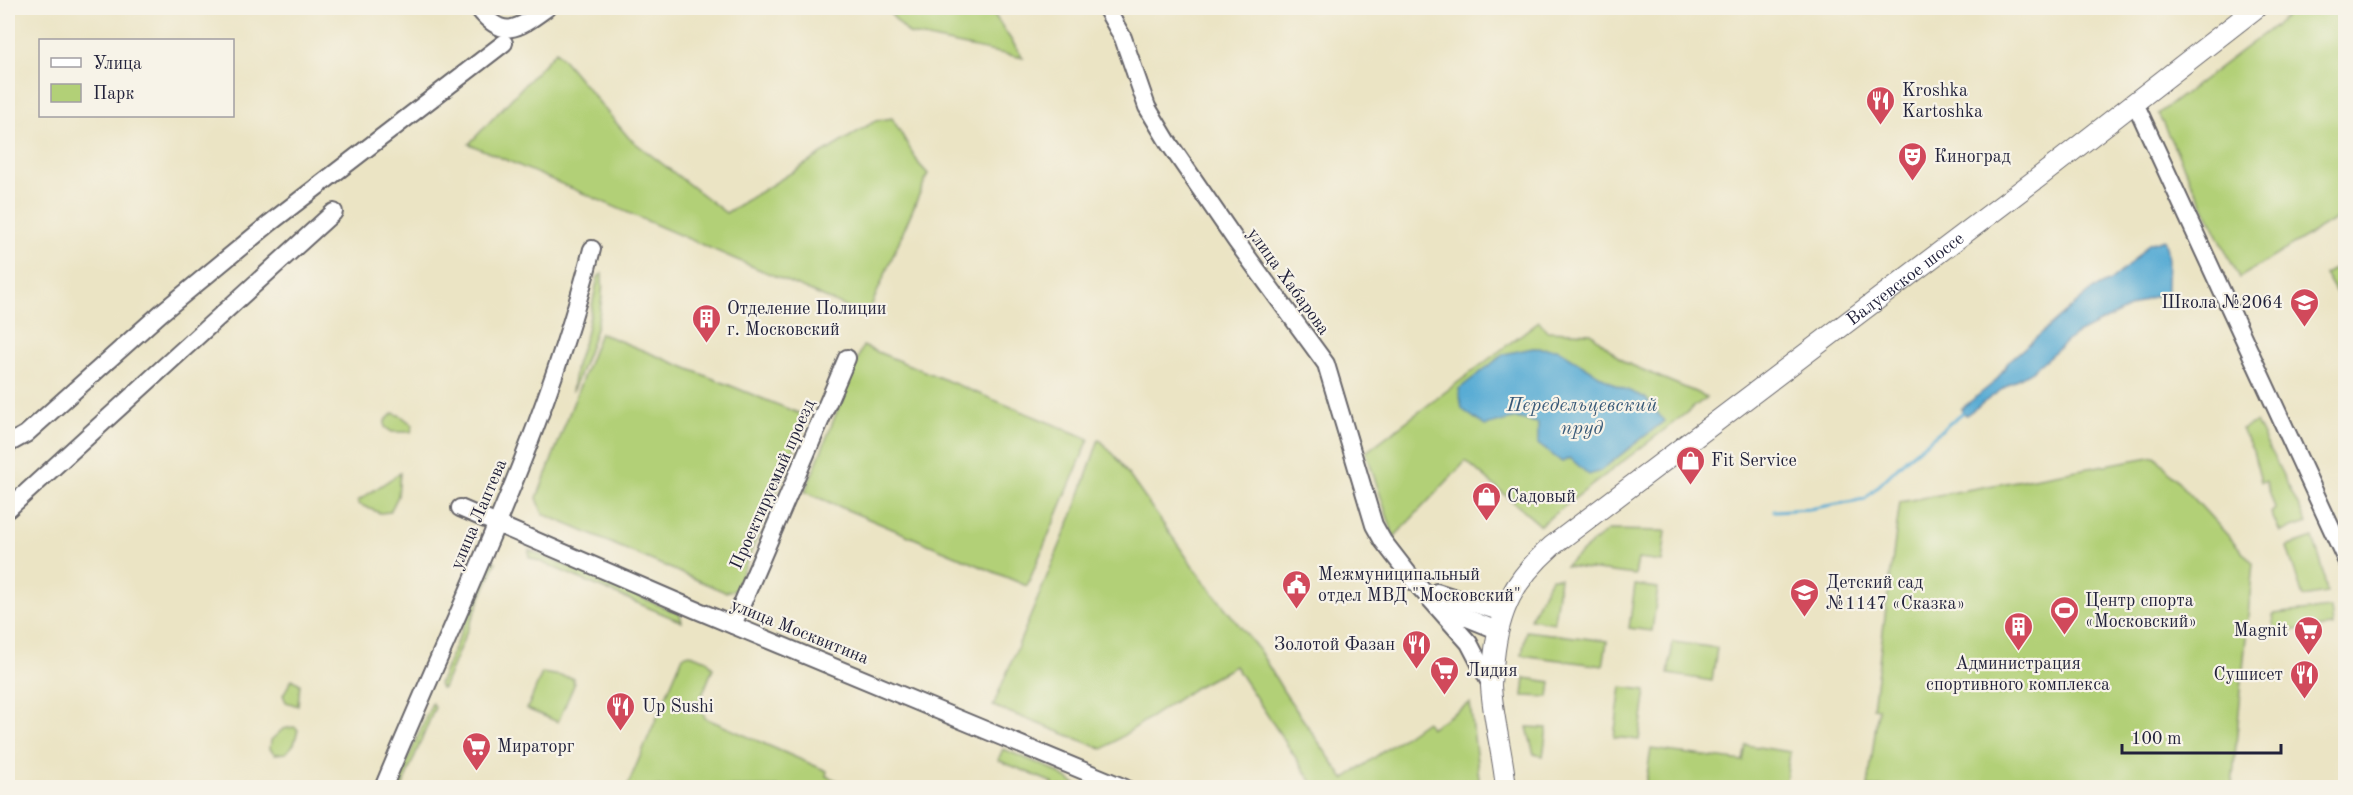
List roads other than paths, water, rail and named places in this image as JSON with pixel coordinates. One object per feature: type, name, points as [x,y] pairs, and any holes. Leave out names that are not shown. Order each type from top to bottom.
[{"type":"main road","name":"Валуевское шоссе","points":[[1500,622],[1519,581],[1552,546],[2135,103],[2256,8]]},
{"type":"main road","points":[[1500,622],[1491,685],[1506,788]]},
{"type":"street","points":[[478,8],[503,35]]},
{"type":"street","points":[[8,444],[26,434],[161,314],[270,223],[503,35],[518,28],[547,8]]},
{"type":"street","name":"улица Хабарова","points":[[1106,8],[1123,38],[1147,107],[1168,142],[1236,241],[1326,364],[1374,525],[1383,541],[1469,643],[1491,685]]},
{"type":"street","points":[[2135,103],[2346,560]]},
{"type":"street","points":[[8,509],[334,212]]},
{"type":"street","name":"улица Лаптева","points":[[383,788],[496,525],[550,387],[592,249]]},
{"type":"street","name":"Проектируемый проезд","points":[[733,625],[847,357]]},
{"type":"street","name":"улица Москвитина","points":[[460,508],[733,625],[1125,788]]},
{"type":"street","points":[[1419,586],[1500,622]]},
{"type":"water","points":[[2164,239],[2168,259],[2167,293],[2149,298],[2073,336],[2032,371],[1966,415],[1961,409],[1996,381],[2009,361],[2092,290],[2110,281],[2128,266],[2149,244]]},
{"type":"water","name":"Передельцевский пруд","points":[[1533,348],[1557,349],[1615,385],[1646,398],[1664,421],[1600,471],[1589,475],[1570,458],[1562,462],[1538,444],[1538,423],[1516,418],[1485,426],[1462,409],[1459,389],[1504,354]]},
{"type":"waterway","points":[[1774,511],[1809,509],[1865,499],[1906,459],[1966,410]]},
{"type":"place","name":"Kroshka Kartoshka","points":[[1881,126]]},
{"type":"place","name":"Киноград","points":[[1913,182]]},
{"type":"place","name":"Школа №2064","points":[[2304,328]]},
{"type":"place","name":"Отделение Полиции г. Московский","points":[[706,344]]},
{"type":"place","name":"Fit Service","points":[[1690,486]]},
{"type":"place","name":"Садовый","points":[[1486,522]]},
{"type":"place","name":"Межмуниципальный отдел МВД \"Московский\"","points":[[1297,610]]},
{"type":"place","name":"Детский сад №1147 «Сказка»","points":[[1805,618]]},
{"type":"place","name":"Центр спорта «Московский»","points":[[2064,636]]},
{"type":"place","name":"Администрация спортивного комплекса","points":[[2018,652]]},
{"type":"place","name":"Magnit","points":[[2309,656]]},
{"type":"place","name":"Золотой Фазан","points":[[1416,670]]},
{"type":"place","name":"Лидия","points":[[1445,696]]},
{"type":"place","name":"Сушисет","points":[[2304,700]]},
{"type":"place","name":"Up Sushi","points":[[621,732]]},
{"type":"place","name":"Мираторг","points":[[476,772]]}]
